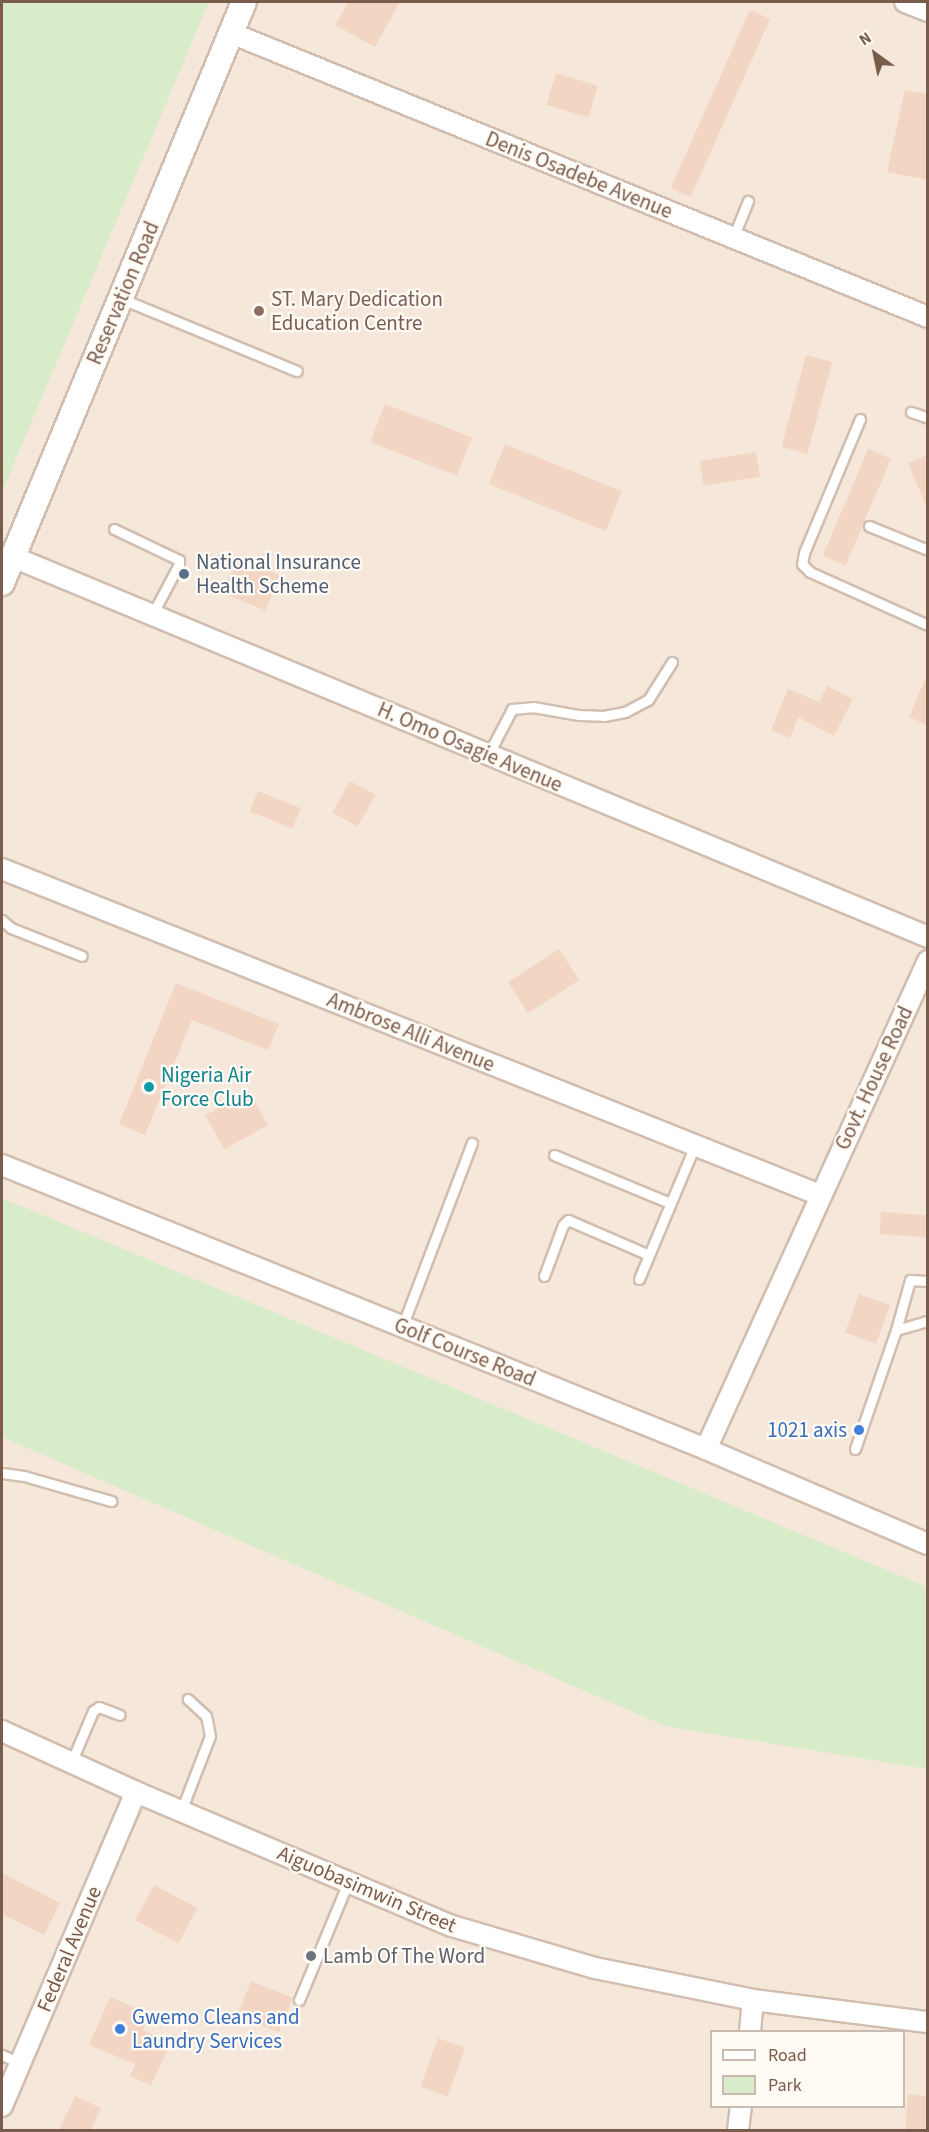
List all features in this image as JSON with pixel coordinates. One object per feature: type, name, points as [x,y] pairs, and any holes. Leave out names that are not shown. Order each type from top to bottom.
[{"type":"street","name":"Reservation Road","points":[[2,583],[244,2]]},
{"type":"street","points":[[905,2],[927,11]]},
{"type":"street","name":"Denis Osadebe Avenue","points":[[231,33],[927,317]]},
{"type":"street","name":"H. Omo Osagie Avenue","points":[[13,557],[927,937]]},
{"type":"street","name":"Ambrose Alli Avenue","points":[[2,869],[820,1195]]},
{"type":"street","name":"Govt. House Road","points":[[706,1449],[927,961]]},
{"type":"street","name":"Golf Course Road","points":[[2,1165],[706,1449],[927,1544]]},
{"type":"street","name":"Aiguobasimwin Street","points":[[2,1731],[136,1792],[453,1926],[595,1968],[753,2000],[927,2022]]},
{"type":"street","name":"Federal Avenue","points":[[2,2106],[136,1792]]},
{"type":"street","points":[[750,2030],[753,2000]]},
{"type":"street","points":[[738,2130],[741,2108]]},
{"type":"lane","points":[[733,238],[748,201]]},
{"type":"lane","points":[[121,298],[297,371]]},
{"type":"lane","points":[[911,412],[927,418]]},
{"type":"lane","points":[[860,419],[804,553],[802,564],[810,572],[927,625]]},
{"type":"lane","points":[[869,526],[927,550]]},
{"type":"lane","points":[[114,529],[179,560],[152,615]]},
{"type":"lane","points":[[488,754],[512,709],[533,707],[579,715],[604,716],[625,712],[648,700],[672,662]]},
{"type":"lane","points":[[2,920],[11,928],[82,956]]},
{"type":"lane","points":[[402,1327],[472,1143]]},
{"type":"lane","points":[[639,1279],[695,1145]]},
{"type":"lane","points":[[554,1155],[670,1203]]},
{"type":"lane","points":[[544,1276],[563,1225],[568,1220],[649,1255]]},
{"type":"lane","points":[[855,1449],[896,1330],[910,1281],[927,1281]]},
{"type":"lane","points":[[896,1330],[927,1320]]},
{"type":"lane","points":[[2,1473],[24,1476],[111,1501]]},
{"type":"lane","points":[[181,1811],[210,1736],[206,1716],[188,1699]]},
{"type":"lane","points":[[71,1762],[93,1711],[99,1707],[120,1715]]},
{"type":"lane","points":[[299,2000],[348,1882]]},
{"type":"lane","points":[[2,2055],[20,2063]]},
{"type":"shaded area","points":[[2,2],[927,2],[927,2130],[2,2130]]},
{"type":"green space","points":[[2,2],[209,2],[2,492]]},
{"type":"green space","points":[[2,1198],[927,1587],[927,1769],[665,1726],[2,1437]]},
{"type":"building","points":[[348,2],[400,2],[375,47],[335,25]]},
{"type":"building","points":[[750,10],[770,19],[691,197],[671,188]]},
{"type":"building","points":[[556,73],[598,86],[588,117],[546,105]]},
{"type":"building","points":[[905,90],[927,94],[927,180],[887,172]]},
{"type":"building","points":[[806,355],[832,362],[807,454],[781,447]]},
{"type":"building","points":[[385,404],[472,437],[457,476],[370,442]]},
{"type":"building","points":[[505,444],[622,491],[606,531],[489,484]]},
{"type":"building","points":[[868,449],[891,459],[846,566],[823,556]]},
{"type":"building","points":[[756,452],[760,477],[704,486],[700,461]]},
{"type":"building","points":[[927,455],[927,508],[908,463]]},
{"type":"building","points":[[237,558],[280,575],[265,610],[223,593]]},
{"type":"building","points":[[927,675],[927,725],[909,717]]},
{"type":"building","points":[[827,686],[853,699],[834,736],[798,717],[790,738],[771,730],[788,689],[819,702]]},
{"type":"building","points":[[350,781],[375,795],[358,827],[333,812]]},
{"type":"building","points":[[258,791],[301,808],[292,829],[250,811]]},
{"type":"building","points":[[559,949],[579,980],[528,1013],[508,982]]},
{"type":"building","name":"Nigeria Air Force Club","points":[[176,983],[279,1024],[268,1050],[192,1020],[145,1135],[119,1124]]},
{"type":"building","points":[[249,1091],[268,1125],[224,1149],[205,1115]]},
{"type":"building","points":[[881,1212],[927,1215],[925,1237],[879,1234]]},
{"type":"building","points":[[859,1294],[890,1305],[876,1344],[845,1333]]},
{"type":"building","points":[[2,1873],[60,1903],[44,1935],[2,1914]]},
{"type":"building","points":[[154,1885],[197,1908],[178,1943],[135,1920]]},
{"type":"building","points":[[251,1981],[293,1998],[279,2032],[237,2015]]},
{"type":"building","name":"Gwemo Cleans and Laundry Services","points":[[110,1997],[150,2014],[143,2030],[171,2043],[151,2085],[130,2076],[135,2064],[89,2045]]},
{"type":"building","points":[[438,2038],[465,2048],[447,2097],[420,2087]]},
{"type":"building","points":[[908,2094],[927,2096],[927,2130],[905,2130]]},
{"type":"building","points":[[75,2096],[101,2108],[91,2130],[59,2130]]},
{"type":"place","name":"ST. Mary Dedication Education Centre","points":[[259,311]]},
{"type":"place","name":"National Insurance Health Scheme","points":[[184,574]]},
{"type":"place","name":"Nigeria Air Force Club","points":[[149,1087]]},
{"type":"place","name":"1021 axis","points":[[859,1430]]},
{"type":"place","name":"Lamb Of The Word","points":[[311,1956]]},
{"type":"place","name":"Gwemo Cleans and Laundry Services","points":[[120,2029]]}]
